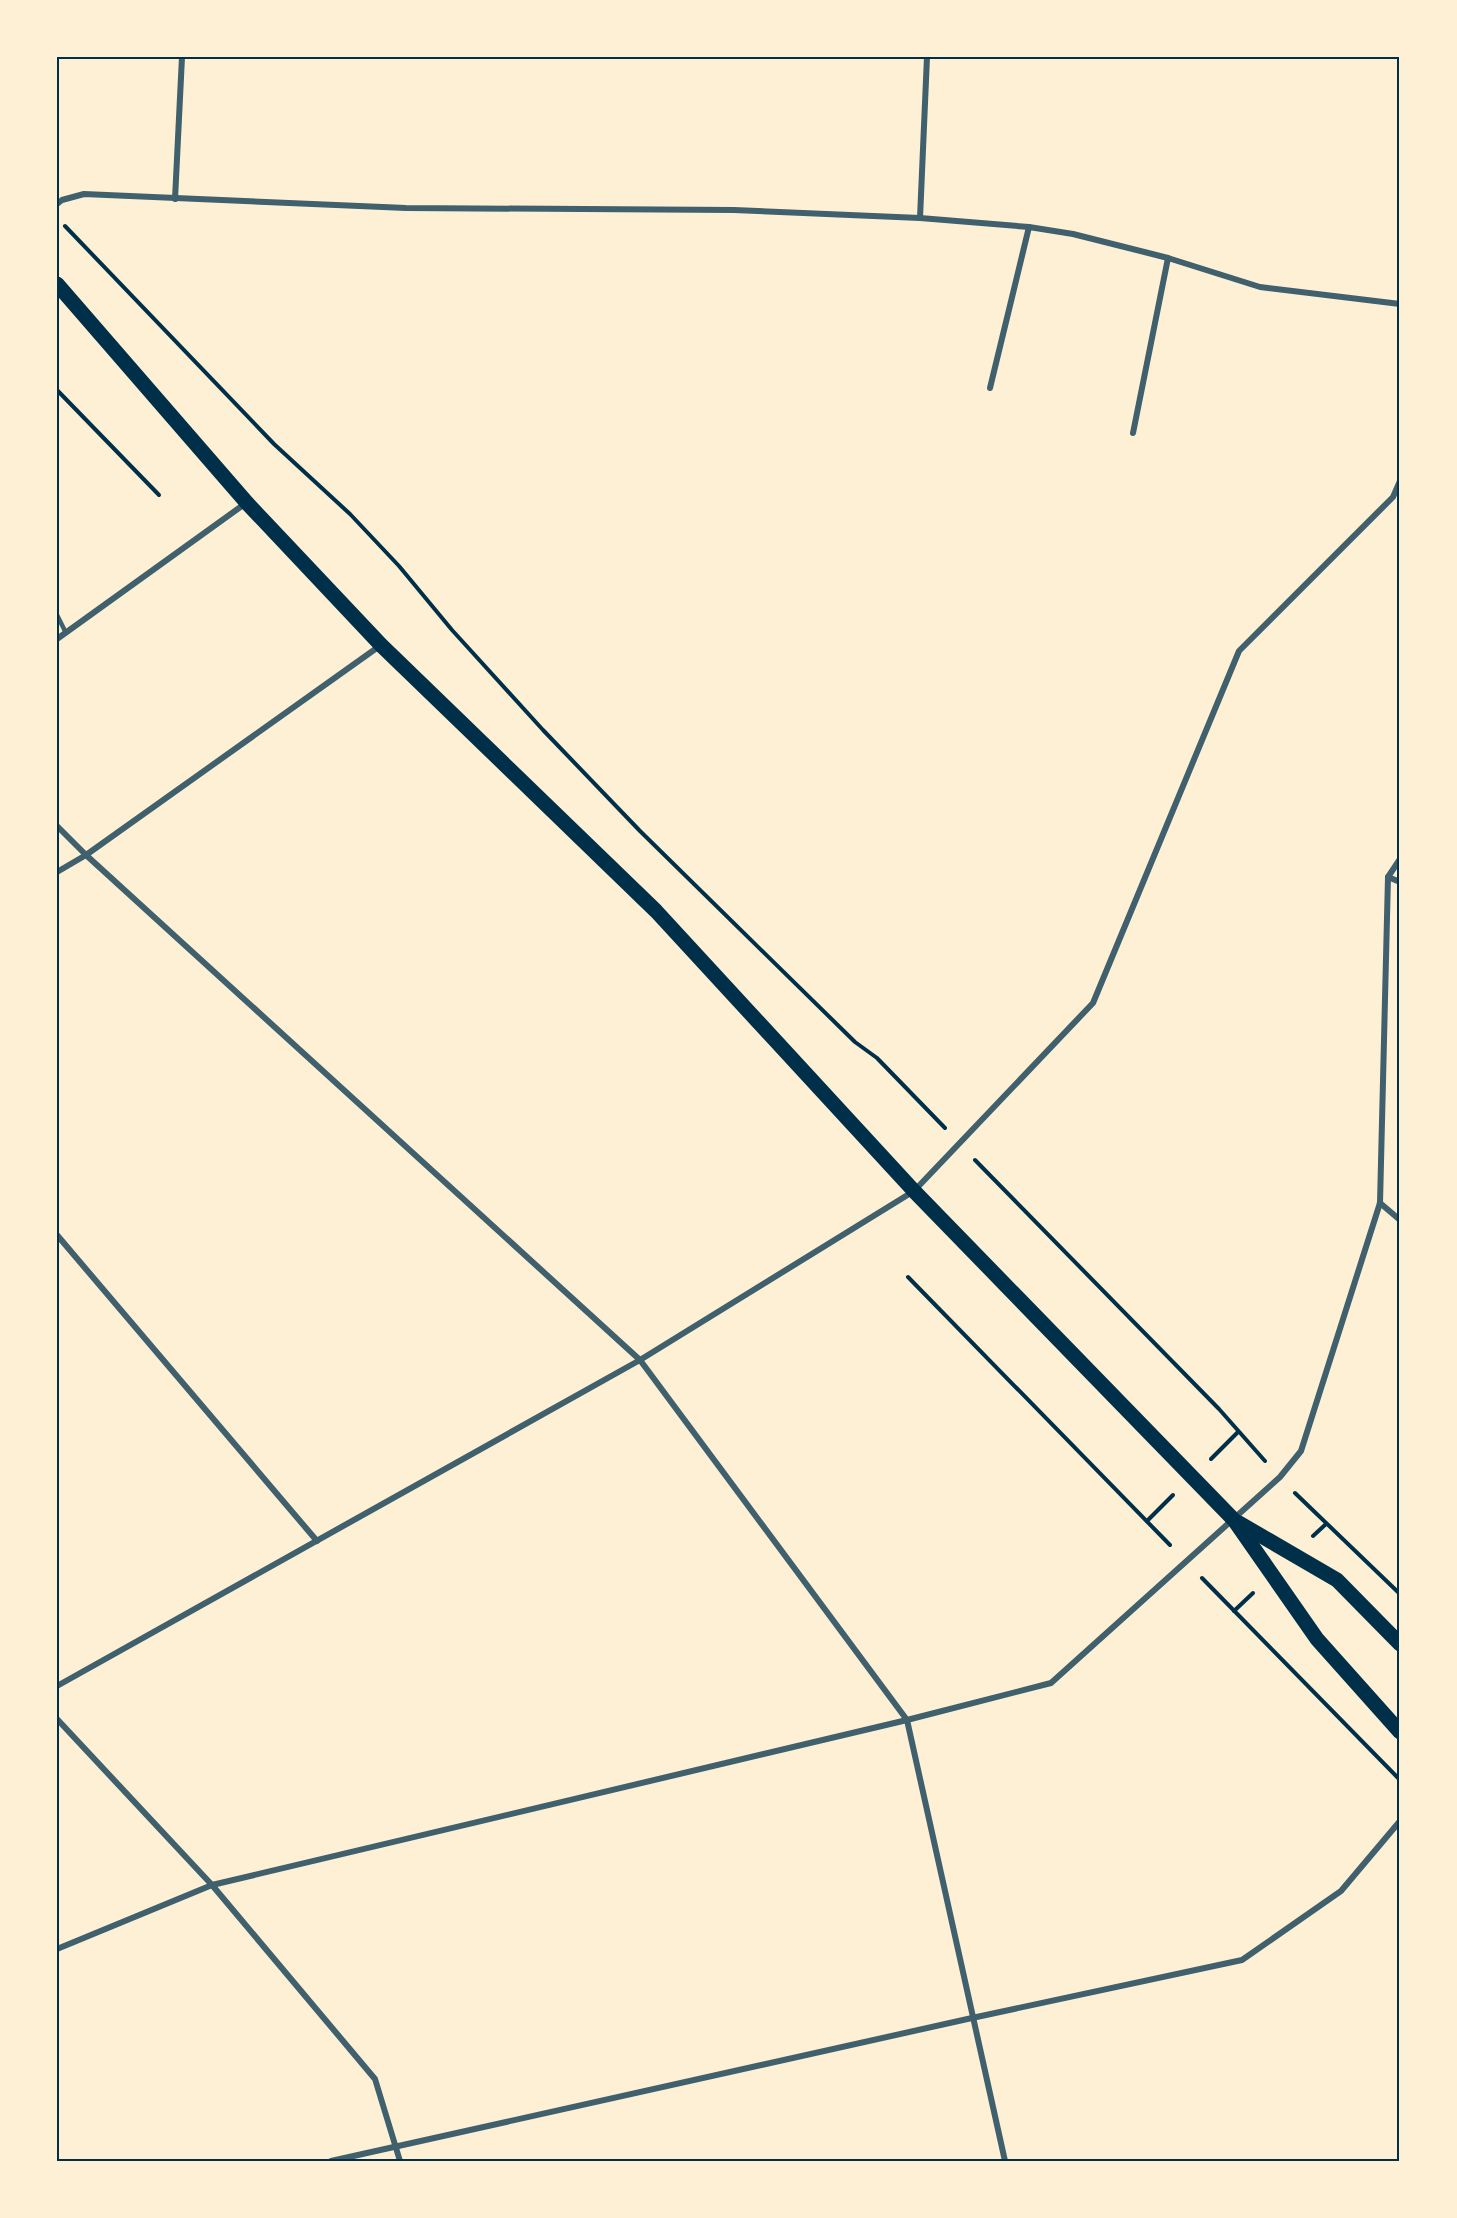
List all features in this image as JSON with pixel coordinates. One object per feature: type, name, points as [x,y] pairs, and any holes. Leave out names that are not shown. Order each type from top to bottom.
[{"type":"main road","points":[[57,284],[247,503],[381,645],[656,911],[914,1191],[1234,1520],[1317,1639],[1400,1732]]},
{"type":"main road","points":[[1234,1520],[1337,1580],[1400,1644]]},
{"type":"street","points":[[175,199],[182,57]]},
{"type":"street","points":[[920,218],[927,57]]},
{"type":"street","points":[[57,204],[62,200],[84,194],[406,208],[734,210],[920,218],[1029,226],[1073,234],[1168,258],[1260,287],[1400,304]]},
{"type":"street","points":[[990,388],[1029,226]]},
{"type":"street","points":[[1133,433],[1168,258]]},
{"type":"street","points":[[57,1686],[640,1360],[914,1191],[1093,1003],[1239,651],[1393,497],[1400,481]]},
{"type":"street","points":[[57,639],[247,503]]},
{"type":"street","points":[[57,872],[86,855],[381,645]]},
{"type":"street","points":[[57,826],[640,1360],[907,1720],[1005,2161]]},
{"type":"street","points":[[57,1949],[212,1885],[907,1720],[1050,1683],[1234,1520],[1280,1477],[1301,1451],[1380,1203],[1388,877],[1400,860]]},
{"type":"street","points":[[1388,877],[1400,882]]},
{"type":"street","points":[[1380,1203],[1400,1220]]},
{"type":"street","points":[[57,1235],[317,1541]]},
{"type":"street","points":[[57,1719],[212,1885],[375,2079],[400,2161]]},
{"type":"street","points":[[331,2161],[1242,1960],[1341,1891],[1400,1821]]},
{"type":"lane","points":[[57,615],[66,633]]},
{"type":"path","points":[[57,218],[274,444],[363,527],[543,730],[640,831],[855,1042],[877,1058],[911,1094]]},
{"type":"path","points":[[57,390],[159,495]]},
{"type":"path","points":[[1006,1191],[1219,1409],[1280,1477],[1400,1594]]},
{"type":"path","points":[[908,1277],[1126,1500]]},
{"type":"path","points":[[1254,1632],[1400,1780]]}]
